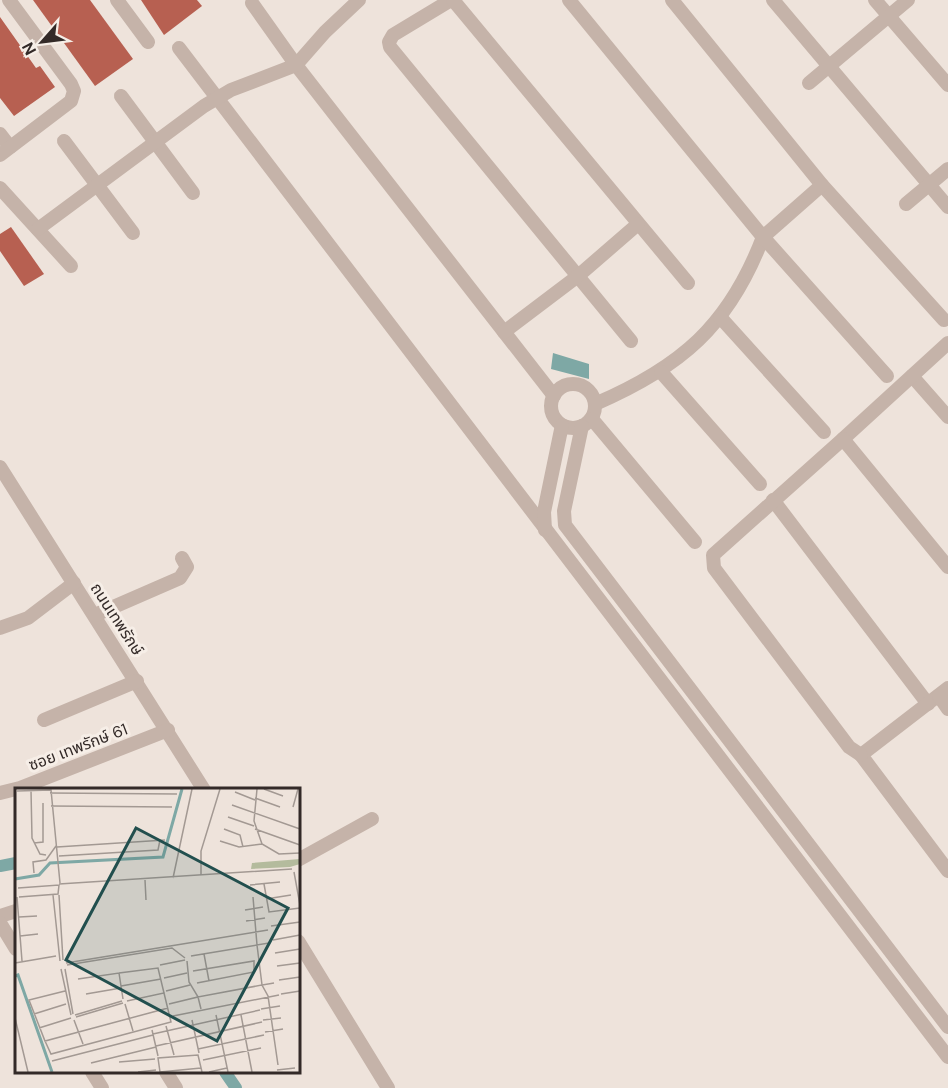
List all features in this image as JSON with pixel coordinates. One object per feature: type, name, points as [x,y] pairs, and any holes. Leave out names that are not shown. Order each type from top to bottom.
[{"type":"street","points":[[0,134],[5,151],[71,101],[74,91],[9,0]]},
{"type":"street","points":[[117,0],[148,42]]},
{"type":"street","points":[[631,341],[390,47],[390,39],[399,30],[452,0],[688,283]]},
{"type":"street","points":[[569,0],[763,237],[887,376]]},
{"type":"street","points":[[672,0],[822,185],[944,320]]},
{"type":"street","points":[[773,0],[948,207]]},
{"type":"street","points":[[875,0],[948,85]]},
{"type":"street","points":[[809,82],[908,0]]},
{"type":"street","points":[[38,229],[218,98],[296,65],[355,1]]},
{"type":"street","points":[[252,3],[296,65],[554,396]]},
{"type":"street","points":[[179,48],[545,530],[916,1012],[948,1057]]},
{"type":"street","points":[[121,96],[193,193]]},
{"type":"street","points":[[64,141],[133,233]]},
{"type":"street","points":[[906,204],[948,169]]},
{"type":"street","points":[[822,185],[763,237],[750,272],[720,317],[694,345],[661,372],[595,404],[587,422],[564,511],[565,525],[815,849],[948,1027]]},
{"type":"street","points":[[0,188],[71,266]]},
{"type":"street","points":[[504,332],[578,276],[638,224]]},
{"type":"street","points":[[720,317],[824,432]]},
{"type":"street","points":[[948,343],[717,550],[712,561],[849,747],[861,755],[948,870]]},
{"type":"street","points":[[661,372],[760,484]]},
{"type":"street","points":[[912,376],[948,417]]},
{"type":"street","points":[[587,422],[572,428],[562,425],[552,410],[554,396],[563,387],[577,385],[589,391],[595,404]]},
{"type":"street","points":[[587,422],[695,542]]},
{"type":"street","points":[[545,530],[544,513],[562,425]]},
{"type":"street","points":[[843,439],[948,567]]},
{"type":"street","name":"ถนนเทพรักษ์","points":[[0,467],[203,788]]},
{"type":"street","points":[[773,500],[948,709]]},
{"type":"street","points":[[545,530],[565,525]]},
{"type":"street","points":[[95,615],[180,578],[187,567],[182,558]]},
{"type":"street","points":[[0,628],[28,618],[74,583]]},
{"type":"street","points":[[44,720],[137,681]]},
{"type":"street","points":[[861,755],[938,696]]},
{"type":"street","name":"ซอย เทพรักษ์ 61","points":[[20,788],[168,730]]},
{"type":"street","name":"ซอย เทพรักษ์ 61","points":[[0,793],[15,789]]},
{"type":"street","points":[[300,859],[372,819]]},
{"type":"street","points":[[800,861],[815,849]]},
{"type":"street","points":[[0,916],[15,911]]},
{"type":"street","points":[[0,923],[15,948]]},
{"type":"street","points":[[300,944],[388,1088]]},
{"type":"street","points":[[916,1012],[930,1002]]},
{"type":"street","points":[[93,1073],[102,1088]]},
{"type":"street","points":[[167,1073],[176,1088]]},
{"type":"water","points":[[553,353],[589,364],[589,379],[551,369]]},
{"type":"building","points":[[33,0],[90,0],[133,59],[95,86]]},
{"type":"building","points":[[141,0],[197,0],[202,6],[164,35]]},
{"type":"building","points":[[0,17],[36,68],[40,66],[55,87],[14,116],[0,98]]},
{"type":"building","points":[[11,227],[44,274],[24,286],[0,251],[0,234]]},
{"type":"waterway","points":[[0,866],[15,863]]},
{"type":"waterway","points":[[226,1073],[236,1088]]}]
